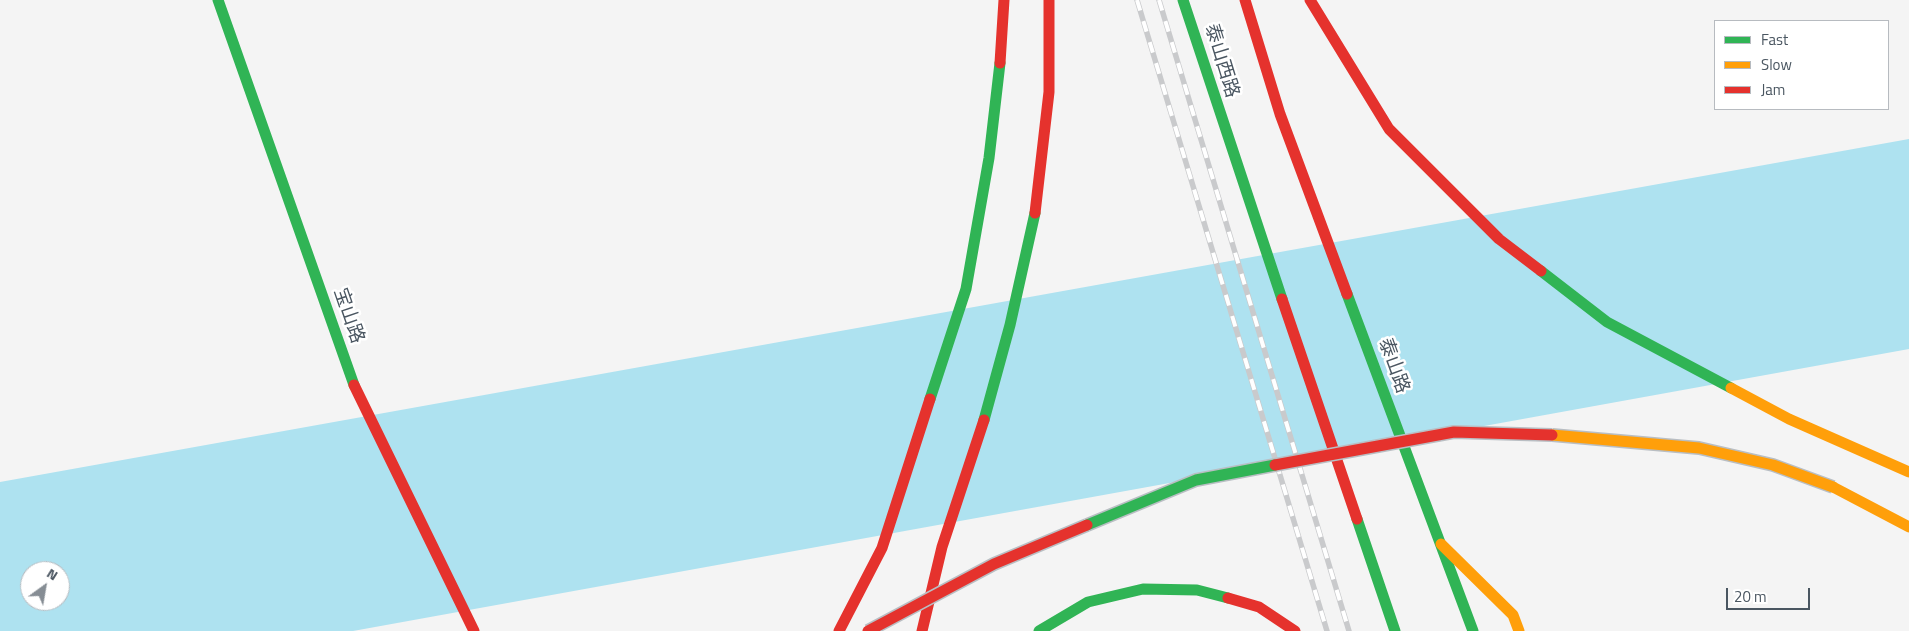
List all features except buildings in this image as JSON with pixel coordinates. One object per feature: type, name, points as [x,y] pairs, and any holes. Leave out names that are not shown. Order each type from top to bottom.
[{"type":"main road","name":"宝山路","points":[[218,0],[351,379],[474,631]]},
{"type":"main road","points":[[839,631],[882,548],[966,289],[989,158],[1001,55],[1004,0]]},
{"type":"main road","points":[[922,631],[942,547],[975,452],[1010,325],[1035,217],[1049,92],[1049,0]]},
{"type":"main road","name":"泰山西路","points":[[1183,0],[1224,132],[1395,631]]},
{"type":"main road","name":"泰山路","points":[[1245,0],[1280,114],[1473,631]]},
{"type":"main road","points":[[1310,0],[1390,128],[1499,239],[1607,322],[1789,419],[1909,472]]},
{"type":"main road","points":[[868,631],[908,608],[994,564],[1196,480],[1454,432],[1570,435],[1700,448],[1773,465],[1824,484],[1909,527]]},
{"type":"main road","points":[[1441,544],[1513,615],[1519,631]]},
{"type":"main road","points":[[1039,631],[1088,602],[1143,589],[1197,590],[1259,607],[1295,631]]},
{"type":"water","points":[[1909,139],[1909,349],[353,631],[0,631],[0,482]]},
{"type":"railway","points":[[1137,0],[1327,631]]},
{"type":"railway","points":[[1159,0],[1349,631]]},
{"type":"traffic: fast","points":[[218,0],[354,385]]},
{"type":"traffic: fast","points":[[1183,0],[1282,299]]},
{"type":"traffic: fast","points":[[930,399],[966,289],[989,158],[1000,63]]},
{"type":"traffic: fast","points":[[984,420],[1010,325],[1035,213]]},
{"type":"traffic: fast","points":[[1541,271],[1607,322],[1731,388]]},
{"type":"traffic: fast","points":[[1347,294],[1473,631]]},
{"type":"traffic: fast","points":[[1087,525],[1196,480],[1275,465]]},
{"type":"traffic: fast","points":[[1357,519],[1395,631]]},
{"type":"traffic: fast","points":[[1039,631],[1088,602],[1143,589],[1197,590],[1228,598]]},
{"type":"traffic: slow","points":[[1731,388],[1789,419],[1909,472]]},
{"type":"traffic: slow","points":[[1552,435],[1699,448],[1773,465],[1833,487]]},
{"type":"traffic: slow","points":[[1833,487],[1909,527]]},
{"type":"traffic: slow","points":[[1441,544],[1513,615],[1519,631]]},
{"type":"traffic: jam","points":[[1000,63],[1004,0]]},
{"type":"traffic: jam","points":[[1035,213],[1049,92],[1049,0]]},
{"type":"traffic: jam","points":[[1245,0],[1280,114],[1347,294]]},
{"type":"traffic: jam","points":[[1310,0],[1389,129],[1499,239],[1541,271]]},
{"type":"traffic: jam","points":[[1282,299],[1357,519]]},
{"type":"traffic: jam","points":[[354,385],[474,631]]},
{"type":"traffic: jam","points":[[839,631],[882,548],[930,399]]},
{"type":"traffic: jam","points":[[922,631],[942,547],[984,420]]},
{"type":"traffic: jam","points":[[1275,465],[1454,432],[1552,435]]},
{"type":"traffic: jam","points":[[868,631],[994,564],[1087,525]]},
{"type":"traffic: jam","points":[[1228,598],[1259,607],[1295,631]]}]
